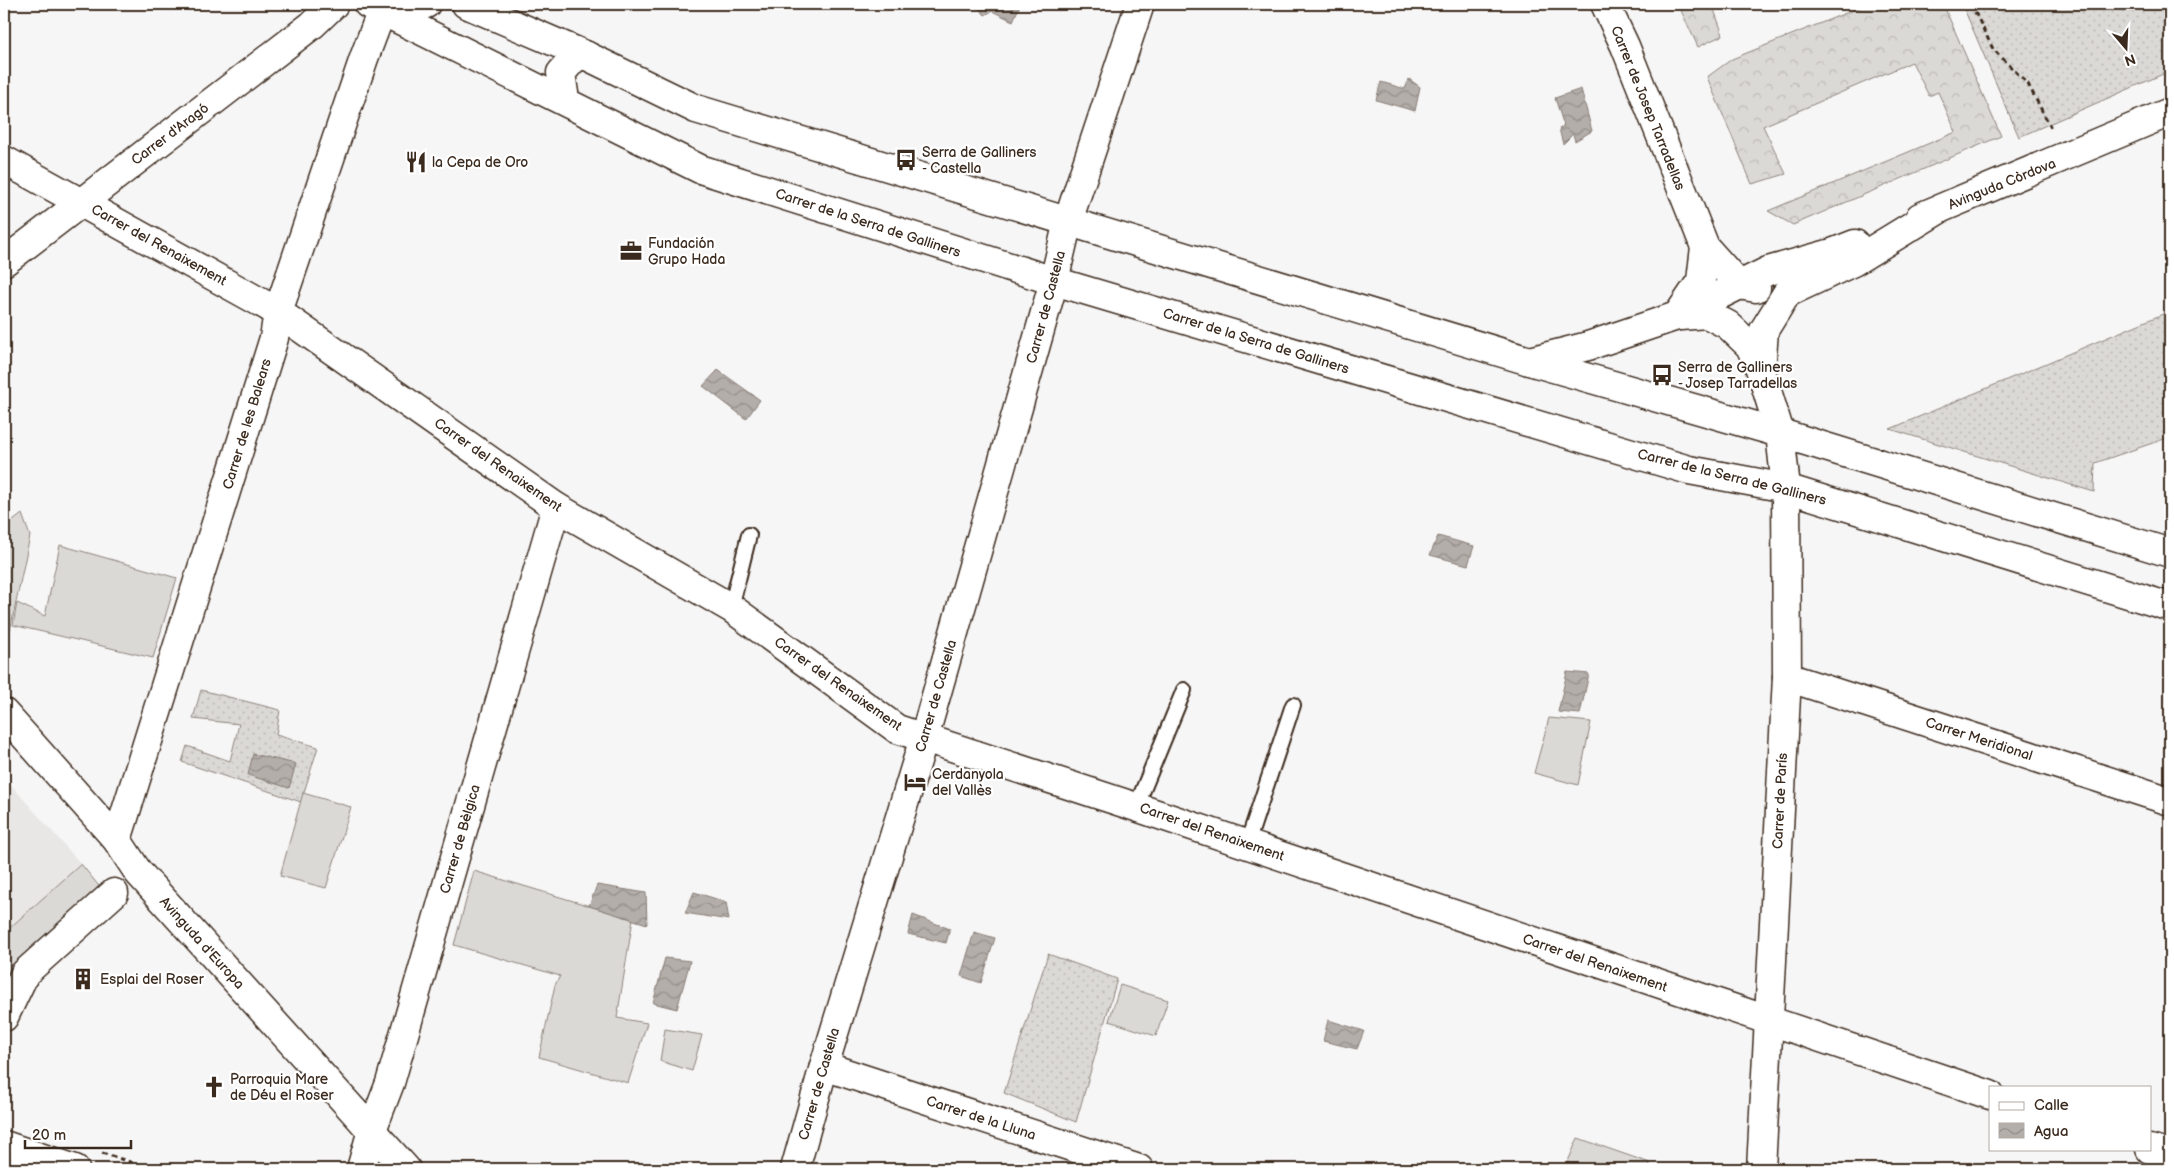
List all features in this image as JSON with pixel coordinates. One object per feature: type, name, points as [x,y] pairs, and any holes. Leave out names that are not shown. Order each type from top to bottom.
[{"type":"street","name":"Carrer d'Aragó","points":[[4,262],[312,25],[334,4]]},
{"type":"street","points":[[384,5],[418,7],[426,4]]},
{"type":"street","points":[[466,4],[585,55],[696,109],[1070,213],[1529,361],[1780,433],[2170,553]]},
{"type":"street","name":"Carrer de Castella","points":[[795,1169],[824,1066],[924,738],[1054,282],[1070,213],[1140,4]]},
{"type":"street","name":"Carrer de Josep Tarradellas","points":[[1605,4],[1625,46],[1690,214],[1705,247]]},
{"type":"street","name":"Carrer de la Serra de Galliners","points":[[384,5],[700,170],[1054,282],[1689,470],[1786,488],[2170,607]]},
{"type":"street","name":"Carrer de les Balears","points":[[117,840],[274,338],[278,312],[364,58],[384,5]]},
{"type":"street","points":[[565,100],[561,74],[574,58],[585,55]]},
{"type":"street","name":"Avinguda Còrdova","points":[[1677,316],[1768,271],[1832,253],[2170,112]]},
{"type":"street","name":"Carrer del Renaixement","points":[[4,160],[278,312],[556,507],[731,608],[897,730],[1247,844],[1989,1096]]},
{"type":"street","points":[[1761,371],[1764,330],[1788,293],[1854,262],[1938,210]]},
{"type":"street","points":[[1705,247],[1739,285],[1788,293]]},
{"type":"street","points":[[1677,316],[1701,281],[1705,247]]},
{"type":"street","points":[[1529,361],[1588,346],[1677,316],[1707,314],[1728,325],[1750,346],[1761,371]]},
{"type":"street","name":"Carrer de París","points":[[1761,371],[1780,433],[1786,488],[1787,677],[1761,1169]]},
{"type":"street","name":"Carrer de Bèlgica","points":[[361,1169],[372,1130],[390,1083],[556,507]]},
{"type":"street","name":"Carrer Meridional","points":[[1787,677],[2170,801]]},
{"type":"street","name":"Avinguda d'Europa","points":[[4,713],[117,840],[138,872],[406,1169]]},
{"type":"street","points":[[4,1017],[25,973],[114,893]]},
{"type":"street","name":"Carrer de la Lluna","points":[[824,1066],[1139,1169]]},
{"type":"street","points":[[4,1145],[75,1169]]},
{"type":"street","points":[[2152,1150],[2170,1155]]},
{"type":"lane","points":[[731,608],[749,534]]},
{"type":"lane","points":[[1136,807],[1184,690]]},
{"type":"lane","points":[[1247,844],[1293,705]]},
{"type":"path","points":[[1971,4],[1993,49],[2028,84],[2066,157]]},
{"type":"shaded area","points":[[4,777],[81,864],[4,933]]},
{"type":"green space","points":[[1678,4],[1712,4],[1723,35],[1698,47]]},
{"type":"green space","points":[[1868,4],[1943,4],[2001,136],[1793,225],[1768,211],[1956,132],[1938,92],[1929,96],[1912,62],[1763,126],[1786,174],[1752,184],[1707,77],[1732,59]]},
{"type":"green space","points":[[1962,4],[2170,4],[2170,71],[2019,137]]},
{"type":"green space","points":[[2170,311],[2170,437],[2095,463],[2094,492],[1890,429]]},
{"type":"green space","points":[[22,514],[30,536],[4,659],[4,528]]},
{"type":"green space","points":[[60,545],[177,578],[153,658],[13,625],[17,603],[45,616]]},
{"type":"green space","points":[[201,690],[280,710],[276,735],[318,747],[301,802],[182,762],[187,746],[230,761],[239,724],[193,719]]},
{"type":"green space","points":[[1549,718],[1591,722],[1578,785],[1534,773]]},
{"type":"green space","points":[[303,793],[351,807],[326,888],[280,876]]},
{"type":"green space","points":[[81,864],[107,896],[4,982],[4,933]]},
{"type":"green space","points":[[474,871],[633,919],[617,1018],[647,1023],[628,1083],[539,1057],[555,985],[560,976],[454,945]]},
{"type":"green space","points":[[1048,954],[1117,979],[1076,1122],[1004,1093]]},
{"type":"green space","points":[[1120,985],[1168,1000],[1156,1036],[1109,1021]]},
{"type":"green space","points":[[665,1029],[702,1035],[692,1071],[660,1061]]},
{"type":"green space","points":[[1578,1138],[1650,1163],[1649,1169],[1576,1169],[1566,1166]]},
{"type":"water","points":[[975,4],[1020,5],[1013,21],[992,11],[985,15]]},
{"type":"water","points":[[1409,79],[1420,87],[1415,111],[1376,100],[1381,82],[1405,89]]},
{"type":"water","points":[[1581,89],[1592,131],[1575,141],[1573,134],[1563,144],[1559,129],[1564,126],[1555,98]]},
{"type":"water","points":[[718,370],[760,400],[746,419],[703,386]]},
{"type":"water","points":[[1438,536],[1474,546],[1468,565],[1430,555]]},
{"type":"water","points":[[1567,672],[1589,674],[1580,714],[1558,712]]},
{"type":"water","points":[[253,754],[296,764],[289,788],[248,775]]},
{"type":"water","points":[[597,885],[646,893],[647,924],[589,906]]},
{"type":"water","points":[[694,892],[726,902],[729,920],[685,913]]},
{"type":"water","points":[[913,915],[950,929],[946,943],[908,934]]},
{"type":"water","points":[[974,932],[995,938],[981,983],[961,976]]},
{"type":"water","points":[[665,958],[690,961],[677,1009],[653,1003]]},
{"type":"water","points":[[1328,1020],[1364,1031],[1357,1049],[1323,1041]]},
{"type":"place","name":"Serra de Galliners - Castella","points":[[906,160]]},
{"type":"place","name":"la Cepa de Oro","points":[[416,162]]},
{"type":"place","name":"Fundación Grupo Hada","points":[[631,251]]},
{"type":"place","name":"Serra de Galliners - Josep Tarradellas","points":[[1662,375]]},
{"type":"place","name":"Cerdanyola del Vallès","points":[[915,782]]},
{"type":"place","name":"Esplai del Roser","points":[[83,979]]},
{"type":"place","name":"Parroquia Mare de Déu el Roser","points":[[214,1087]]}]
